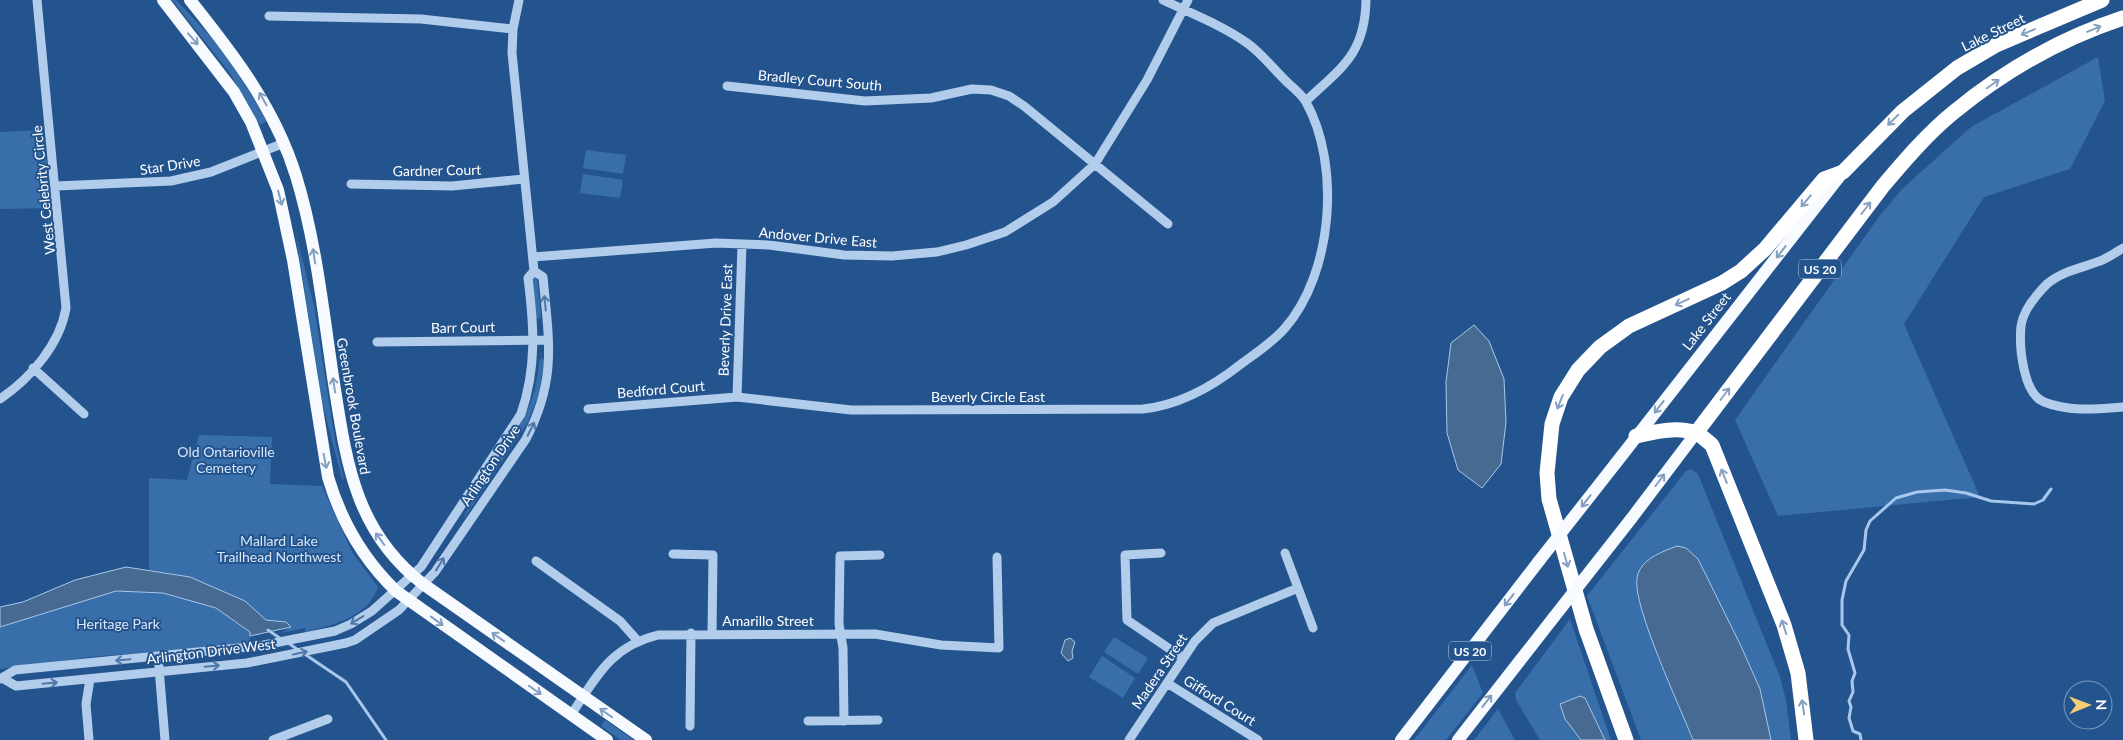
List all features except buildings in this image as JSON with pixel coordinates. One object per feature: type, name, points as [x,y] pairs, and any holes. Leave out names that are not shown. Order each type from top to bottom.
[{"type":"highway","name":"Lake Street","points":[[1843,172],[1903,111],[1957,68],[1996,45],[2102,0]]},
{"type":"highway","name":"US 20","points":[[1696,433],[1883,186],[1915,149],[1953,112],[2030,59],[2064,41],[2123,18]]},
{"type":"highway","points":[[1626,740],[1586,629],[1549,499],[1548,453],[1552,424],[1561,397],[1578,370],[1600,347],[1629,326],[1722,283],[1741,270],[1765,249],[1824,179],[1843,172]]},
{"type":"highway","points":[[1636,436],[1657,431],[1696,433],[1712,445],[1784,625],[1798,673],[1806,740]]},
{"type":"main road","points":[[163,0],[234,92],[264,152],[286,222],[323,453],[334,496],[349,532],[361,550],[396,591],[607,740]]},
{"type":"main road","name":"Greenbrook Boulevard","points":[[190,0],[245,70],[272,116],[284,142],[307,215],[351,478],[358,499],[375,532],[400,565],[423,584],[646,740]]},
{"type":"main road","name":"Lake Street","points":[[1401,740],[1843,172]]},
{"type":"main road","name":"US 20","points":[[1458,740],[1696,433]]},
{"type":"street","name":"West Celebrity Circle","points":[[0,399],[33,368],[56,339],[66,308],[37,0]]},
{"type":"street","name":"Arlington Drive","points":[[396,591],[421,567],[521,414],[529,390],[533,365],[533,340],[528,278],[534,271],[512,53],[513,29],[519,0]]},
{"type":"street","points":[[1162,0],[1248,43],[1306,101],[1351,59],[1363,31],[1366,0]]},
{"type":"street","name":"Andover Drive East","points":[[533,257],[674,245],[742,244],[876,256],[921,254],[966,246],[1005,232],[1030,218],[1059,197],[1095,164],[1147,80],[1188,0]]},
{"type":"street","points":[[269,16],[421,19],[513,29]]},
{"type":"street","name":"Bradley Court South","points":[[727,86],[865,100],[931,98],[972,89],[991,90],[1009,96],[1024,106],[1168,224]]},
{"type":"street","name":"Beverly Circle East","points":[[737,397],[851,410],[1143,410],[1164,406],[1187,398],[1231,372],[1285,328],[1304,298],[1316,268],[1327,221],[1329,190],[1324,151],[1306,101]]},
{"type":"street","name":"Star Drive","points":[[56,186],[171,181],[211,172],[264,152],[284,142]]},
{"type":"street","name":"Gardner Court","points":[[351,184],[452,186],[524,179]]},
{"type":"street","name":"Beverly Drive East","points":[[737,397],[742,244]]},
{"type":"street","points":[[2123,248],[2101,261],[2071,270],[2048,284],[2027,309],[2021,325],[2024,368],[2030,391],[2042,402],[2076,410],[2123,407]]},
{"type":"street","name":"Arlington Drive","points":[[408,600],[435,572],[526,439],[536,419],[547,383],[548,340],[543,277],[534,271]]},
{"type":"street","name":"Barr Court","points":[[377,342],[548,340]]},
{"type":"street","points":[[33,368],[84,414]]},
{"type":"street","name":"Bedford Court","points":[[588,409],[737,397]]},
{"type":"street","points":[[1161,553],[1125,555],[1127,620],[1183,658]]},
{"type":"street","points":[[1285,553],[1313,628]]},
{"type":"street","points":[[673,554],[713,555],[712,634]]},
{"type":"street","points":[[844,721],[840,556],[880,555]]},
{"type":"street","name":"Amarillo Street","points":[[571,715],[607,664],[620,651],[637,640],[658,635],[691,633],[875,634],[941,645],[999,648],[997,557]]},
{"type":"street","points":[[536,561],[620,621],[637,640]]},
{"type":"street","name":"Madera Street","points":[[1129,740],[1194,641],[1213,623],[1298,588]]},
{"type":"street","name":"Arlington Drive West","points":[[396,591],[351,624],[335,631],[259,646],[15,670],[2,679],[16,686],[90,679],[248,663],[326,648],[355,640],[399,610],[408,600]]},
{"type":"street","points":[[690,726],[691,633]]},
{"type":"street","points":[[158,656],[165,740]]},
{"type":"street","points":[[89,740],[86,704],[90,679]]},
{"type":"street","name":"Gifford Court","points":[[1167,683],[1258,740]]},
{"type":"street","points":[[273,740],[328,718]]},
{"type":"street","points":[[808,721],[878,720]]},
{"type":"green space","points":[[172,0],[176,0],[213,39],[231,62],[267,121],[260,125],[229,72]]},
{"type":"green space","points":[[2098,57],[2105,101],[2070,169],[1984,197],[1904,324],[1980,497],[1778,516],[1735,420],[1878,218],[1903,188],[1971,127]]},
{"type":"green space","points":[[43,130],[52,208],[0,209],[0,132]]},
{"type":"green space","points":[[586,150],[626,155],[623,174],[583,168]]},
{"type":"green space","points":[[583,174],[623,180],[620,198],[580,193]]},
{"type":"green space","points":[[296,234],[314,306],[335,440],[344,479],[342,479],[321,398]]},
{"type":"green space","points":[[537,276],[541,316],[539,319],[536,318],[532,277]]},
{"type":"green space","points":[[542,358],[544,362],[539,393],[528,422],[463,520],[489,473],[526,414],[537,381],[539,360]]},
{"type":"green space","name":"Mallard Lake Trailhead Northwest","points":[[199,435],[272,437],[270,484],[322,486],[352,552],[378,587],[366,606],[358,613],[338,623],[305,632],[305,628],[281,633],[291,627],[286,622],[266,620],[245,601],[190,577],[149,570],[149,478],[187,480]]},
{"type":"green space","points":[[1691,469],[1698,474],[1780,677],[1786,700],[1791,740],[1771,740],[1760,689],[1741,646],[1637,577],[1639,596],[1651,638],[1693,740],[1641,740],[1587,596],[1686,471]]},
{"type":"green space","name":"Heritage Park","points":[[115,591],[163,593],[216,608],[250,632],[250,644],[91,657],[0,669],[0,627]]},
{"type":"green space","points":[[1570,619],[1611,740],[1605,740],[1585,698],[1581,740],[1540,740],[1516,700],[1515,693]]},
{"type":"green space","points":[[1114,637],[1148,658],[1138,674],[1104,652]]},
{"type":"green space","points":[[1102,656],[1135,678],[1123,698],[1089,677]]},
{"type":"green space","points":[[1472,665],[1483,693],[1446,740],[1414,740]]},
{"type":"green space","points":[[1498,709],[1515,740],[1474,740]]},
{"type":"green space","points":[[605,720],[634,740],[621,740],[601,726]]},
{"type":"shaded area","points":[[1474,325],[1489,341],[1504,379],[1506,422],[1501,464],[1482,488],[1458,470],[1447,433],[1446,382],[1451,343]]},
{"type":"shaded area","points":[[1677,546],[1686,548],[1698,559],[1741,646],[1760,689],[1771,740],[1693,740],[1649,633],[1637,591],[1637,578],[1642,566],[1652,557]]},
{"type":"shaded area","points":[[126,567],[190,577],[245,601],[266,620],[286,622],[291,627],[250,636],[250,632],[216,608],[163,593],[116,591],[0,627],[0,607],[23,602],[75,580]]},
{"type":"shaded area","points":[[1070,638],[1075,642],[1072,651],[1073,658],[1068,661],[1061,653],[1065,640]]},
{"type":"shaded area","points":[[1580,696],[1585,698],[1605,740],[1581,740],[1565,719],[1560,704]]},
{"type":"waterway","points":[[1861,740],[1860,734],[1853,731],[1849,718],[1851,707],[1849,701],[1853,692],[1852,681],[1855,673],[1848,649],[1849,635],[1842,625],[1842,600],[1846,581],[1864,550],[1866,530],[1870,521],[1896,498],[1917,492],[1945,490],[1966,493],[1991,501],[2034,504],[2043,500],[2051,489]]},
{"type":"waterway","points":[[268,630],[281,639]]},
{"type":"waterway","points":[[287,642],[298,650]]},
{"type":"waterway","points":[[303,653],[346,682],[386,740]]},
{"type":"park label","name":"Old Ontarioville Cemetery","points":[[226,460]]}]
